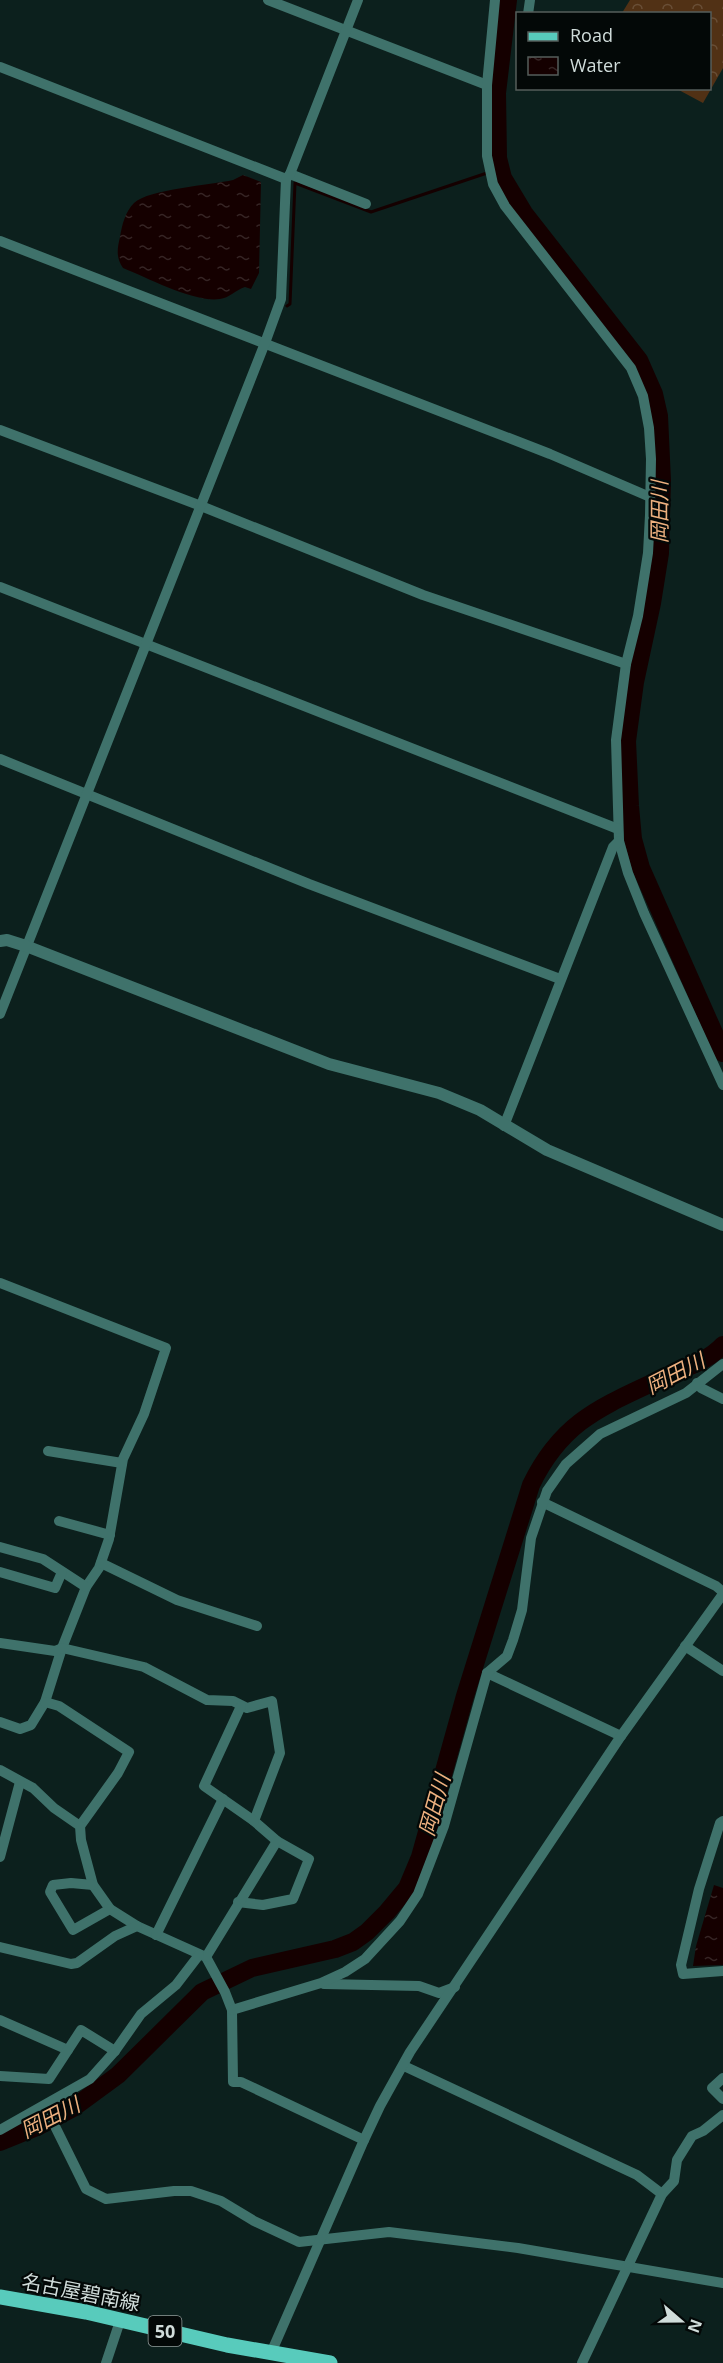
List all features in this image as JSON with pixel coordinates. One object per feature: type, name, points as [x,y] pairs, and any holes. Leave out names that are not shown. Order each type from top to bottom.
[{"type":"main road","name":"名古屋碧南線","points":[[0,2297],[120,2320],[272,2356],[330,2363]]},
{"type":"street","points":[[268,0],[487,85]]},
{"type":"street","points":[[0,1014],[281,299],[288,177],[358,0]]},
{"type":"street","points":[[495,0],[487,85],[487,156],[493,184],[505,206],[631,368],[643,396],[649,428],[651,459],[648,554],[638,616],[626,664],[615,740],[619,841],[644,913],[723,1085]]},
{"type":"street","points":[[0,67],[288,177],[366,204]]},
{"type":"street","points":[[0,241],[550,454],[650,497]]},
{"type":"street","points":[[0,430],[201,506],[423,595],[626,664]]},
{"type":"street","points":[[0,587],[146,642],[618,829]]},
{"type":"street","points":[[0,759],[309,884],[561,979]]},
{"type":"street","points":[[504,1126],[613,847],[619,841]]},
{"type":"street","points":[[0,941],[7,940],[26,946],[329,1064],[439,1093],[480,1110],[547,1150],[723,1225]]},
{"type":"street","points":[[0,1283],[166,1348],[144,1414],[122,1463],[110,1535],[101,1563],[86,1587],[62,1648],[45,1702],[31,1725],[20,1729],[0,1722]]},
{"type":"street","points":[[232,2010],[321,1983],[365,1959],[400,1921],[418,1894],[444,1826],[487,1673],[507,1656],[516,1633],[522,1610],[527,1554],[542,1502],[555,1478],[586,1444],[612,1427],[672,1400],[723,1364]]},
{"type":"street","points":[[698,1383],[701,1388],[723,1399]]},
{"type":"street","points":[[48,1451],[122,1463]]},
{"type":"street","points":[[272,2356],[364,2140],[410,2052],[455,1988],[460,1977],[621,1736],[723,1593],[707,1582],[542,1502]]},
{"type":"street","points":[[59,1521],[110,1535]]},
{"type":"street","points":[[0,1547],[43,1559],[86,1587]]},
{"type":"street","points":[[101,1563],[177,1600],[257,1626]]},
{"type":"street","points":[[0,1572],[55,1588],[62,1572]]},
{"type":"street","points":[[0,1643],[55,1651],[62,1648],[144,1667],[207,1700],[233,1701],[247,1708],[272,1701],[280,1753],[254,1821]]},
{"type":"street","points":[[686,1646],[723,1671]]},
{"type":"street","points":[[487,1673],[621,1736]]},
{"type":"street","points":[[45,1702],[58,1706],[129,1752],[118,1773],[80,1826],[81,1840],[93,1885],[110,1909],[137,1926],[205,1960],[225,1992],[232,2010],[233,2082],[241,2082],[364,2140]]},
{"type":"street","points":[[238,1902],[263,1905],[293,1899],[309,1859],[278,1840],[204,1786],[241,1706]]},
{"type":"street","points":[[0,1770],[33,1788],[54,1808],[80,1826]]},
{"type":"street","points":[[0,1857],[20,1782]]},
{"type":"street","points":[[156,1935],[223,1799]]},
{"type":"street","points":[[723,1821],[720,1824],[699,1889],[681,1965],[683,1974],[723,1971]]},
{"type":"street","points":[[0,2130],[90,2079],[115,2051],[141,2014],[205,1960],[238,1902],[278,1840]]},
{"type":"street","points":[[93,1885],[71,1883],[53,1885],[51,1892],[73,1930],[110,1909]]},
{"type":"street","points":[[0,1947],[71,1964],[77,1963],[115,1936],[137,1926]]},
{"type":"street","points":[[321,1983],[419,1986],[439,1993],[455,1988]]},
{"type":"street","points":[[0,2020],[68,2050]]},
{"type":"street","points":[[0,2076],[49,2079],[81,2030],[115,2051]]},
{"type":"street","points":[[404,2066],[637,2175],[662,2194]]},
{"type":"street","points":[[723,2078],[712,2088],[723,2099]]},
{"type":"street","points":[[45,2106],[86,2189],[106,2199],[190,2191],[221,2201],[254,2221],[299,2242],[389,2232],[628,2265],[723,2283]]},
{"type":"street","points":[[582,2363],[662,2194],[674,2181],[677,2160],[692,2136],[703,2131],[723,2115]]},
{"type":"street","points":[[106,2363],[120,2320]]},
{"type":"green space","points":[[630,0],[723,0],[723,68],[711,89],[711,12],[623,12]]},
{"type":"green space","points":[[679,90],[710,90],[703,103]]},
{"type":"water","points":[[243,175],[261,182],[259,273],[251,289],[245,287],[223,298],[210,299],[185,294],[123,268],[118,257],[118,246],[124,219],[134,203],[153,194],[233,180]]},
{"type":"water","points":[[714,1885],[723,1888],[723,1965],[693,1966],[696,1946]]},
{"type":"waterway","name":"岡田川","points":[[508,0],[497,93],[498,158],[503,178],[524,213],[639,360],[654,394],[659,416],[662,481],[660,553],[635,682],[627,741],[633,839],[641,868],[723,1053]]},
{"type":"waterway","points":[[493,172],[501,170]]},
{"type":"waterway","points":[[287,306],[290,304],[295,183],[371,212],[487,173]]},
{"type":"waterway","name":"岡田川","points":[[0,2142],[37,2127],[73,2108],[118,2075],[202,1992],[252,1968],[335,1949],[353,1942],[387,1912],[407,1888],[420,1857],[465,1696],[531,1485],[544,1462],[558,1443],[589,1416],[627,1395],[699,1362],[712,1355],[723,1345]]}]
